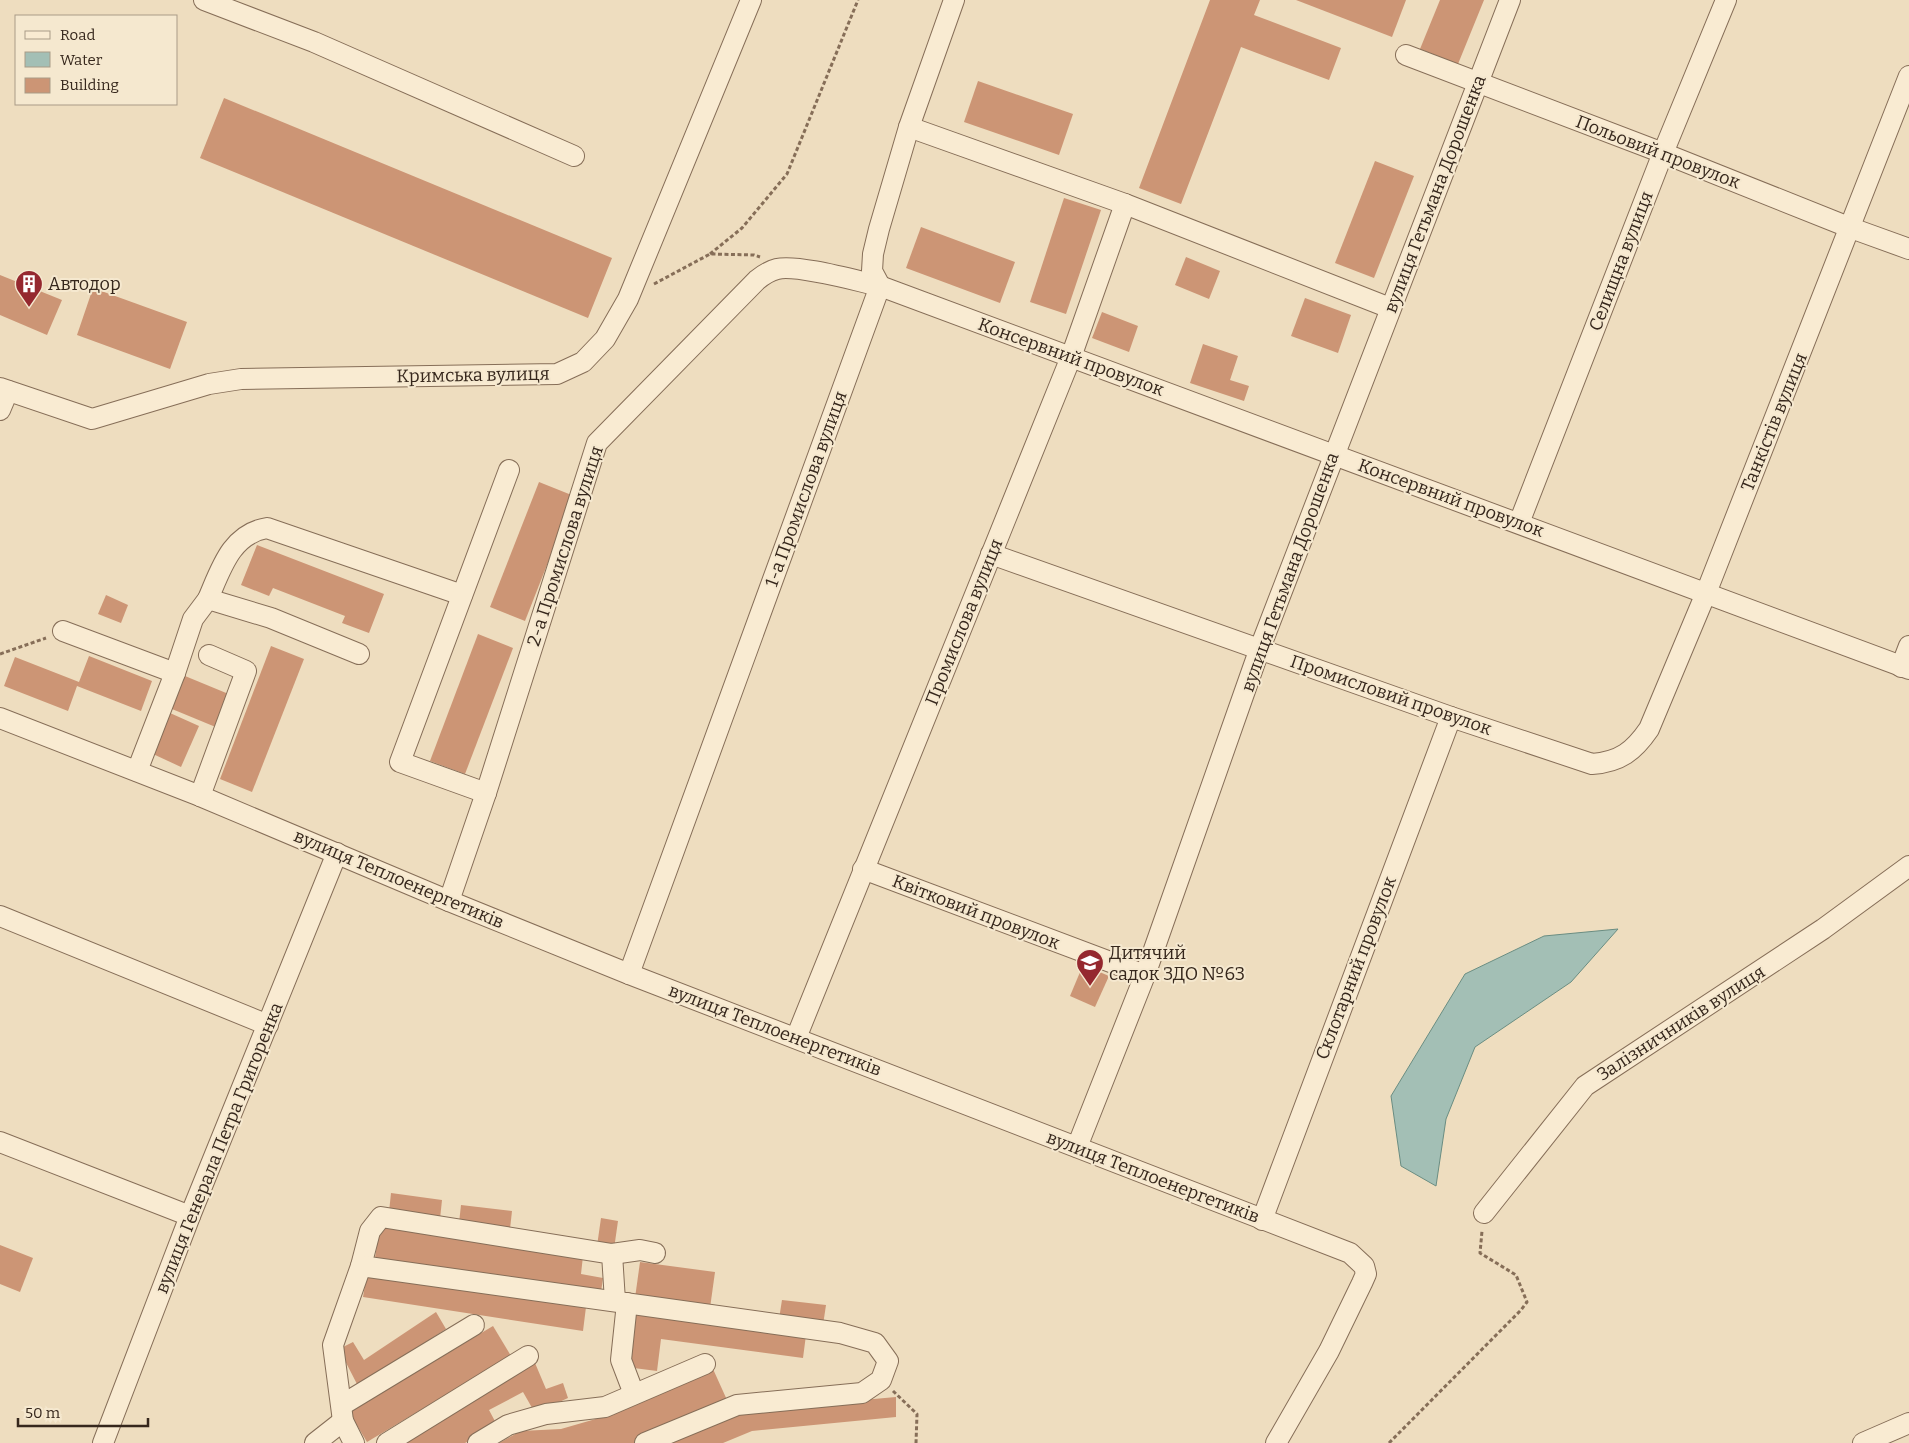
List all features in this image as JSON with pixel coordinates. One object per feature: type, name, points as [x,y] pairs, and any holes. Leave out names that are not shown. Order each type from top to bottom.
[{"type":"street","points":[[204,0],[314,42],[574,156]]},
{"type":"street","name":"Кримська вулиця","points":[[4,389],[92,418],[209,384],[241,379],[557,374],[583,362],[605,339],[628,299],[751,0]]},
{"type":"street","points":[[880,286],[872,271],[873,254],[879,229],[909,127],[954,0]]},
{"type":"street","name":"вулиця Гетьмана Дорошенка","points":[[1077,1147],[1145,975],[1260,648],[1510,0]]},
{"type":"street","name":"Селищна вулиця","points":[[1519,523],[1663,153],[1726,0]]},
{"type":"street","name":"Польовий провулок","points":[[1406,55],[1909,249]]},
{"type":"street","name":"Танкістів вулиця","points":[[1622,756],[1641,742],[1649,729],[1706,593],[1851,228],[1909,76]]},
{"type":"street","points":[[909,127],[1125,204],[1390,308]]},
{"type":"street","name":"Промислова вулиця","points":[[796,1038],[1071,357],[1125,204]]},
{"type":"street","name":"2-а Промислова вулиця","points":[[449,901],[486,793],[597,443],[764,274],[778,269],[794,268],[880,286]]},
{"type":"street","name":"Консервний провулок","points":[[880,286],[1905,668]]},
{"type":"street","name":"1-а Промислова вулиця","points":[[629,974],[880,286]]},
{"type":"street","points":[[0,410],[4,389]]},
{"type":"street","points":[[486,793],[400,762],[509,470]]},
{"type":"street","points":[[137,771],[175,673],[193,620],[208,599],[232,548],[251,534],[268,528],[462,596]]},
{"type":"street","name":"Промисловий провулок","points":[[991,554],[1451,717],[1592,764],[1614,761],[1622,756]]},
{"type":"street","points":[[208,599],[271,618],[359,654]]},
{"type":"street","points":[[64,631],[175,673]]},
{"type":"street","points":[[1905,668],[1909,646]]},
{"type":"street","points":[[200,796],[246,671],[209,655]]},
{"type":"street","name":"Склотарний провулок","points":[[1262,1220],[1451,717]]},
{"type":"street","name":"вулиця Теплоенергетиків","points":[[0,718],[200,796],[449,901],[629,974],[1350,1253],[1364,1266],[1366,1274],[1329,1352],[1276,1443]]},
{"type":"street","name":"вулиця Генерала Петра Григоренка","points":[[103,1443],[190,1216],[337,853]]},
{"type":"street","name":"Залізничників вулиця","points":[[1484,1213],[1586,1086],[1823,930],[1909,866]]},
{"type":"street","name":"Квітковий провулок","points":[[863,869],[1145,975]]},
{"type":"street","points":[[0,916],[268,1025]]},
{"type":"street","points":[[0,1142],[190,1216]]},
{"type":"street","points":[[354,1443],[343,1413],[333,1345],[361,1266],[370,1231],[382,1217],[612,1254],[640,1250],[655,1253]]},
{"type":"street","points":[[612,1254],[621,1302],[621,1360],[634,1394]]},
{"type":"street","points":[[361,1266],[840,1333],[875,1343],[888,1361],[881,1380],[862,1393],[736,1405],[645,1443]]},
{"type":"street","points":[[315,1443],[343,1413],[474,1325]]},
{"type":"street","points":[[387,1443],[528,1356]]},
{"type":"street","points":[[478,1443],[508,1425],[546,1414],[605,1407],[705,1364]]},
{"type":"street","points":[[1863,1443],[1909,1423]]},
{"type":"path","points":[[653,285],[710,254],[742,228],[787,174],[858,0]]},
{"type":"path","points":[[710,254],[754,255],[762,257]]},
{"type":"path","points":[[0,654],[64,631]]},
{"type":"path","points":[[1390,1443],[1527,1302],[1516,1275],[1480,1253],[1484,1213]]},
{"type":"path","points":[[881,1380],[916,1414],[916,1443]]},
{"type":"water","points":[[1618,929],[1571,982],[1475,1047],[1446,1119],[1436,1186],[1401,1166],[1391,1096],[1465,974],[1544,936]]},
{"type":"building","points":[[1210,0],[1260,0],[1254,15],[1341,48],[1329,80],[1241,47],[1181,204],[1139,188]]},
{"type":"building","points":[[1296,0],[1406,0],[1392,37]]},
{"type":"building","points":[[1440,0],[1484,0],[1458,64],[1420,49]]},
{"type":"building","points":[[978,81],[1073,114],[1059,155],[964,122]]},
{"type":"building","points":[[224,98],[612,258],[588,318],[200,158]]},
{"type":"building","points":[[1375,161],[1414,176],[1374,278],[1335,263]]},
{"type":"building","points":[[1064,198],[1101,210],[1066,314],[1030,302]]},
{"type":"building","points":[[921,227],[1015,262],[1000,303],[906,268]]},
{"type":"building","points":[[1186,257],[1220,271],[1209,299],[1175,285]]},
{"type":"building","name":"Автодор","points":[[0,275],[62,300],[47,335],[0,315]]},
{"type":"building","points":[[93,288],[187,322],[170,369],[77,335]]},
{"type":"building","points":[[1305,298],[1351,315],[1338,353],[1291,336]]},
{"type":"building","points":[[1102,312],[1138,326],[1129,352],[1092,338]]},
{"type":"building","points":[[1203,344],[1238,356],[1230,380],[1249,386],[1244,401],[1190,383]]},
{"type":"building","points":[[539,482],[574,496],[525,621],[490,607]]},
{"type":"building","points":[[257,545],[384,594],[369,633],[342,623],[345,616],[273,588],[269,596],[241,585]]},
{"type":"building","points":[[106,595],[128,605],[121,623],[98,614]]},
{"type":"building","points":[[478,634],[513,648],[465,774],[430,761]]},
{"type":"building","points":[[271,646],[304,659],[252,792],[220,779]]},
{"type":"building","points":[[89,656],[152,681],[141,711],[77,686],[68,711],[4,686],[15,657],[79,682]]},
{"type":"building","points":[[185,676],[231,695],[218,728],[172,709]]},
{"type":"building","points":[[170,713],[199,726],[181,767],[153,754]]},
{"type":"building","points":[[1083,965],[1109,976],[1095,1007],[1070,996]]},
{"type":"building","points":[[391,1193],[442,1200],[440,1219],[389,1212]]},
{"type":"building","points":[[461,1205],[512,1211],[510,1229],[459,1223]]},
{"type":"building","points":[[601,1218],[618,1221],[614,1249],[597,1246]]},
{"type":"building","points":[[380,1225],[583,1256],[581,1274],[603,1278],[601,1292],[375,1258]]},
{"type":"building","points":[[0,1245],[33,1258],[20,1292],[0,1284]]},
{"type":"building","points":[[640,1262],[715,1272],[710,1308],[635,1298]]},
{"type":"building","points":[[367,1273],[586,1307],[583,1331],[363,1297]]},
{"type":"building","points":[[782,1300],[826,1305],[823,1325],[779,1319]]},
{"type":"building","points":[[634,1311],[806,1335],[803,1358],[661,1339],[657,1371],[626,1367]]},
{"type":"building","points":[[436,1312],[446,1329],[358,1386],[339,1349],[353,1342],[364,1360]]},
{"type":"building","points":[[493,1326],[511,1356],[367,1442],[349,1412]]},
{"type":"building","points":[[535,1363],[546,1389],[563,1383],[568,1398],[535,1413],[523,1392],[489,1410],[497,1425],[465,1443],[401,1443]]},
{"type":"building","points":[[713,1369],[727,1400],[636,1443],[499,1443],[521,1431],[561,1429],[606,1416]]},
{"type":"building","points":[[896,1397],[896,1417],[752,1431],[723,1443],[670,1443],[750,1410]]},
{"type":"place","name":"Автодор","points":[[29,308]]},
{"type":"place","name":"Дитячий садок ЗДО №63","points":[[1090,987]]}]
